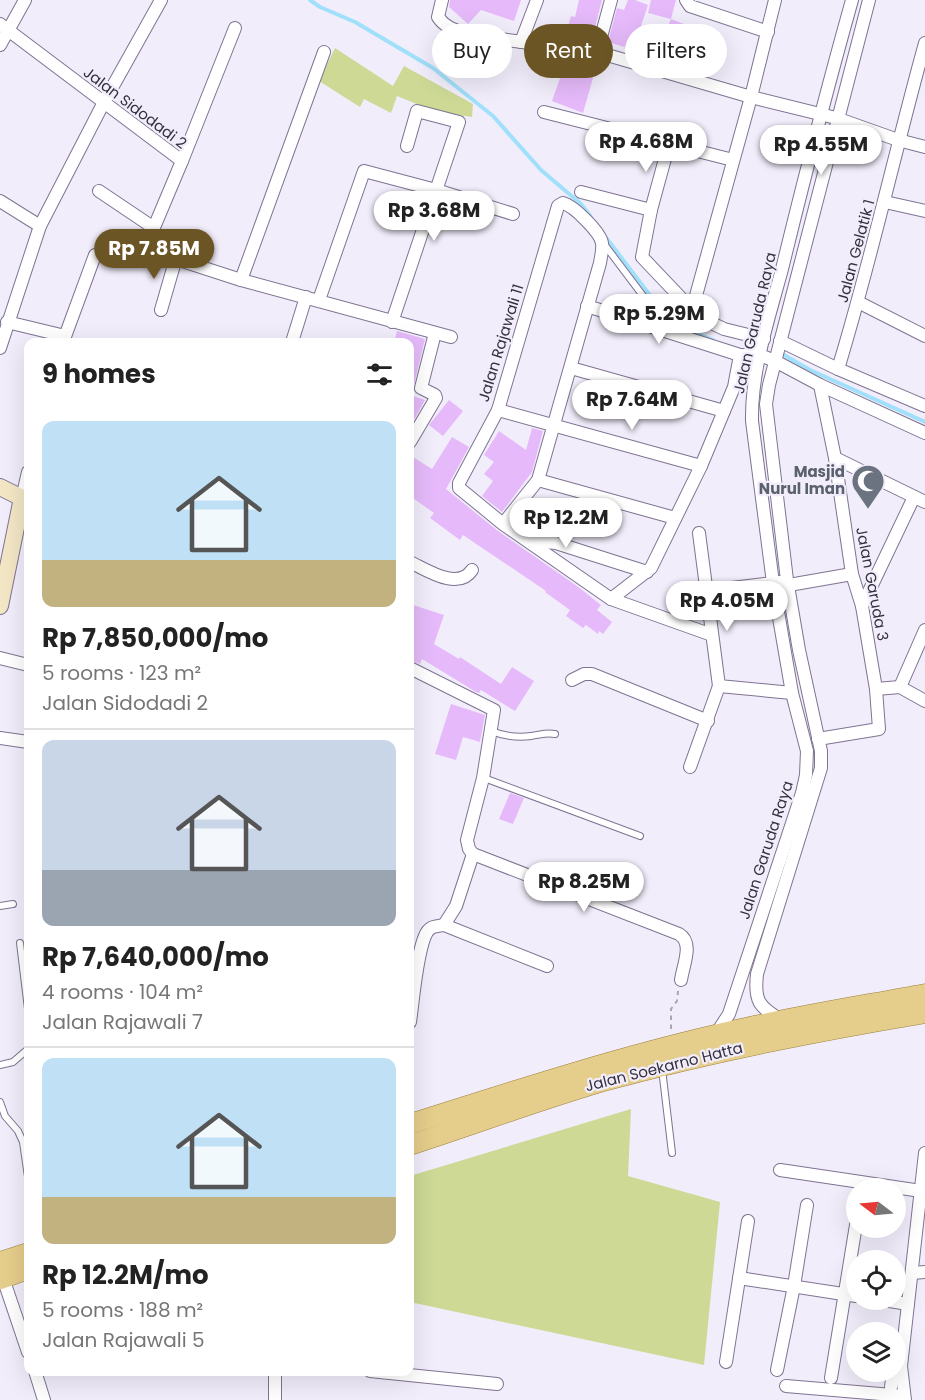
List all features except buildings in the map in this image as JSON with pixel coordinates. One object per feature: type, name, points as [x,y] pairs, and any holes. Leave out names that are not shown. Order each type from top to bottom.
[{"type":"main road","name":"Jalan Soekarno Hatta","points":[[414,1123],[566,1074],[670,1046],[781,1020],[925,994]]},
{"type":"main road","name":"Jalan Soekarno Hatta","points":[[414,1144],[602,1082],[727,1049],[925,1013]]},
{"type":"main road","points":[[497,1095],[503,1114]]},
{"type":"main road","points":[[1,1273],[24,1256]]},
{"type":"main road","points":[[1,1273],[24,1270]]},
{"type":"street","points":[[0,45],[4,27],[25,0]]},
{"type":"street","points":[[0,348],[40,226],[104,102],[161,0]]},
{"type":"street","points":[[442,0],[438,17],[442,24],[450,29],[470,35],[524,42]]},
{"type":"street","points":[[521,42],[537,0]]},
{"type":"street","points":[[605,24],[611,0]]},
{"type":"street","points":[[686,0],[690,6],[768,33]]},
{"type":"street","points":[[692,309],[732,160],[752,97],[775,0]]},
{"type":"street","name":"Jalan Garuda Raya","points":[[715,1035],[729,1014],[806,775],[807,751],[792,693],[773,583],[752,421],[752,401],[762,346],[852,0]]},
{"type":"street","name":"Jalan Garuda Raya","points":[[781,1020],[760,1005],[755,989],[761,961],[819,779],[821,760],[788,583],[766,404],[836,118],[869,0]]},
{"type":"street","name":"Jalan Sidodadi 2","points":[[4,27],[182,161],[150,237],[136,246]]},
{"type":"street","points":[[182,161],[235,28]]},
{"type":"street","name":"Jalan Gelatik 1","points":[[838,369],[885,202],[898,140],[921,71],[925,43]]},
{"type":"street","points":[[241,280],[324,52]]},
{"type":"street","points":[[613,57],[752,97],[836,118],[925,147]]},
{"type":"street","points":[[392,322],[459,122],[417,111],[407,146]]},
{"type":"street","points":[[544,112],[732,160]]},
{"type":"street","points":[[669,144],[651,210],[642,257],[648,266],[704,321],[762,346],[838,369],[925,406]]},
{"type":"street","points":[[294,338],[364,171],[513,214]]},
{"type":"street","points":[[99,191],[154,228]]},
{"type":"street","points":[[581,192],[651,210]]},
{"type":"street","points":[[0,201],[40,226]]},
{"type":"street","points":[[885,202],[925,211]]},
{"type":"street","name":"Jalan Rajawali 11","points":[[503,524],[458,486],[498,410],[558,206],[563,203],[571,205],[602,241]]},
{"type":"street","points":[[602,241],[600,263],[572,368],[538,480],[503,524],[611,599],[712,635]]},
{"type":"street","points":[[64,338],[95,255],[136,246],[241,280],[451,337]]},
{"type":"street","points":[[161,310],[176,258]]},
{"type":"street","points":[[858,302],[925,336]]},
{"type":"street","points":[[588,306],[740,355],[762,346]]},
{"type":"street","points":[[7,322],[61,338]]},
{"type":"street","points":[[414,435],[436,398],[435,395],[415,387],[435,333]]},
{"type":"street","points":[[778,350],[820,385],[925,434]]},
{"type":"street","points":[[611,599],[651,568],[701,466],[724,411],[734,387],[740,355]]},
{"type":"street","points":[[572,368],[724,411]]},
{"type":"street","name":"Jalan Garuda 3","points":[[818,739],[879,729],[876,688],[862,606],[852,574],[835,458],[820,385]]},
{"type":"street","points":[[498,410],[701,466]]},
{"type":"street","points":[[835,458],[920,499],[862,606]]},
{"type":"street","points":[[538,480],[675,518]]},
{"type":"street","points":[[0,487],[22,498]]},
{"type":"street","points":[[1,598],[24,517],[22,498],[24,489]]},
{"type":"street","points":[[690,767],[719,686],[699,533]]},
{"type":"street","points":[[527,541],[556,543],[647,572]]},
{"type":"street","points":[[561,564],[562,556],[566,551],[573,549]]},
{"type":"street","points":[[414,564],[445,578],[459,580],[467,576],[471,570]]},
{"type":"street","points":[[707,591],[852,574]]},
{"type":"street","points":[[900,687],[925,630]]},
{"type":"street","points":[[0,658],[24,664]]},
{"type":"street","points":[[414,670],[494,710],[483,778],[467,840],[473,854],[685,937],[687,945],[681,980]]},
{"type":"street","points":[[572,680],[584,674],[592,675],[708,721]]},
{"type":"street","points":[[719,686],[792,693]]},
{"type":"street","points":[[876,688],[900,687],[925,701]]},
{"type":"street","points":[[0,738],[24,741]]},
{"type":"street","points":[[444,925],[456,906],[473,854]]},
{"type":"street","points":[[414,992],[418,963],[427,932],[434,926],[444,925],[548,966]]},
{"type":"street","points":[[906,1299],[912,1273],[925,1153]]},
{"type":"street","points":[[780,1170],[921,1191]]},
{"type":"street","points":[[777,1370],[807,1205]]},
{"type":"street","points":[[726,1362],[748,1221]]},
{"type":"street","points":[[912,1273],[925,1272]]},
{"type":"street","points":[[1,1273],[24,1340]]},
{"type":"street","points":[[739,1278],[846,1294]]},
{"type":"street","points":[[831,1378],[847,1310]]},
{"type":"street","points":[[786,1386],[904,1398],[901,1366],[905,1310]]},
{"type":"street","points":[[37,1376],[44,1400]]},
{"type":"street","points":[[275,1376],[275,1400]]},
{"type":"street","points":[[414,1376],[497,1384]]},
{"type":"street","points":[[891,1387],[892,1382]]},
{"type":"lane","points":[[602,241],[670,333]]},
{"type":"lane","points":[[491,731],[521,737],[547,732],[555,734]]},
{"type":"lane","points":[[483,778],[640,836]]},
{"type":"lane","points":[[0,906],[13,904]]},
{"type":"lane","points":[[20,943],[24,976]]},
{"type":"lane","points":[[0,1065],[14,1062],[24,1053]]},
{"type":"lane","points":[[662,1066],[672,1153]]},
{"type":"lane","points":[[0,1102],[5,1116],[18,1131],[24,1149]]},
{"type":"path","points":[[670,1046],[671,1009],[676,1001],[681,980]]},
{"type":"green space","points":[[335,48],[393,86],[404,66],[473,104],[472,117],[434,111],[397,96],[391,113],[364,99],[360,107],[319,81]]},
{"type":"green space","points":[[631,1109],[628,1176],[720,1202],[704,1365],[414,1303],[414,1175]]},
{"type":"waterway","points":[[310,0],[320,7],[355,22],[433,68],[493,116],[541,170],[581,204],[591,217]]},
{"type":"waterway","points":[[604,235],[662,311],[688,330],[713,340]]},
{"type":"waterway","points":[[779,355],[784,355],[810,370],[925,422]]},
{"type":"place","name":"Masjid Nurul Iman","points":[[868,510]]}]
